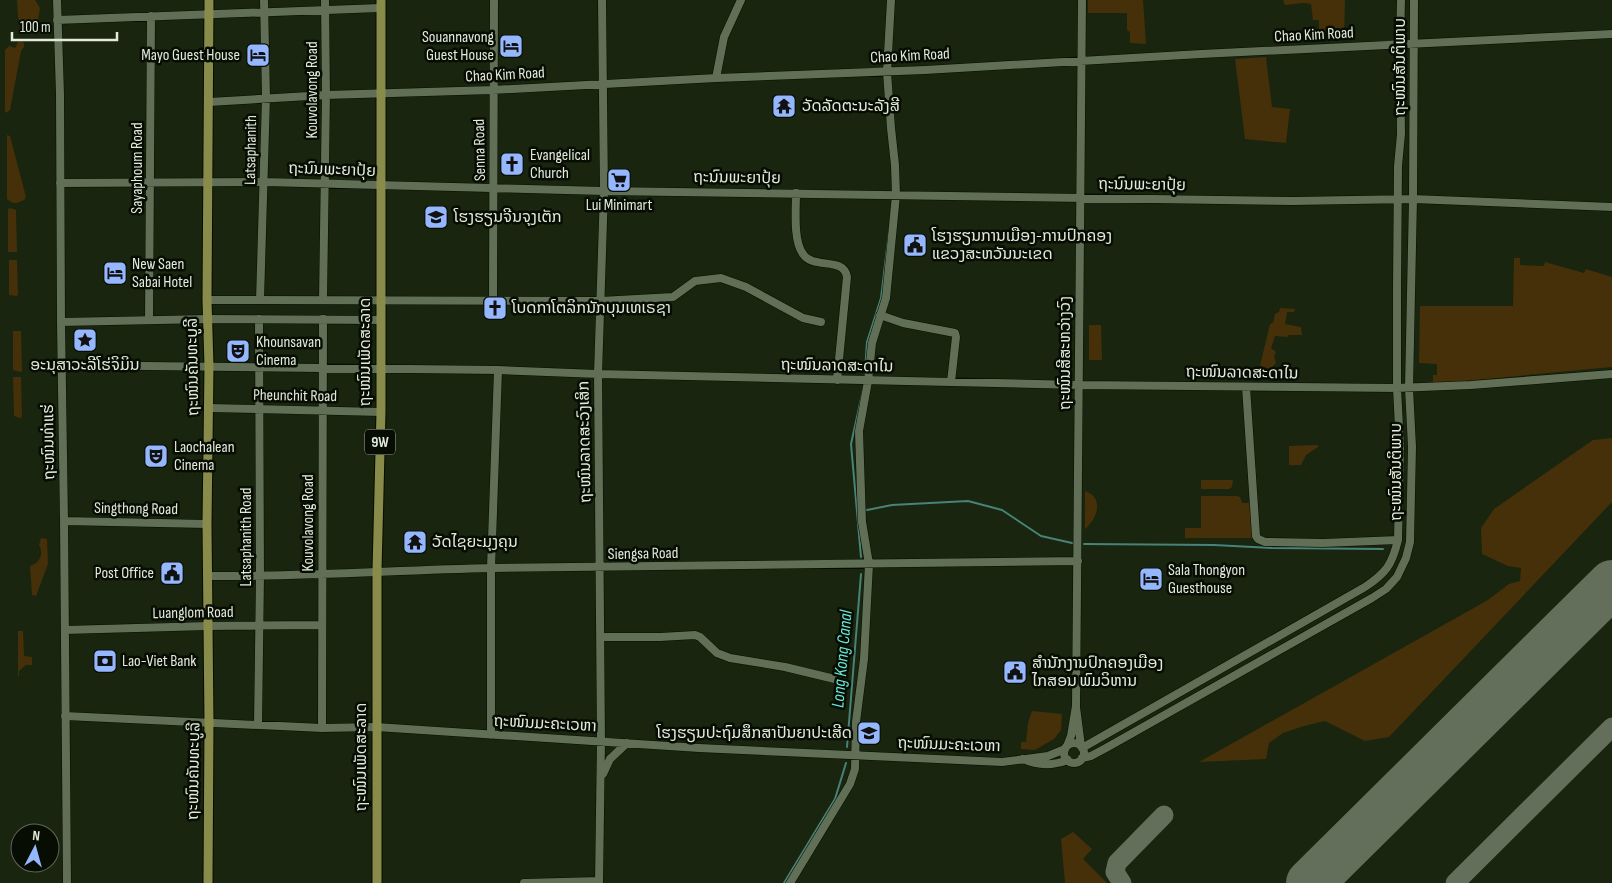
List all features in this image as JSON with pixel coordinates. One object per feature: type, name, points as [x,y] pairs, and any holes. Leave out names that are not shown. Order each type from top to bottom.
[{"type":"main road","name":"ຖະໜົນຄັນທະບູລີ","points":[[208,0],[208,883]]},
{"type":"main road","name":"ຖະໜົນເພັດສະລາດ","points":[[377,883],[377,571],[381,412],[380,4]]},
{"type":"street","name":"ຖະໜົນທ່າແຮ່","points":[[57,0],[60,94],[67,883]]},
{"type":"street","name":"Latsaphanith","points":[[260,300],[265,182],[264,0]]},
{"type":"street","name":"Kouvolavong Road","points":[[323,300],[326,94],[324,0]]},
{"type":"street","name":"Senna Road","points":[[493,300],[494,188],[492,90],[494,0]]},
{"type":"street","name":"ຖະໜົນລາດສະວົງເສິກ","points":[[599,882],[601,637],[598,374],[604,191],[602,0]]},
{"type":"street","points":[[716,78],[724,37],[741,0]]},
{"type":"street","points":[[790,883],[850,784],[855,769],[856,722],[864,659],[869,564],[862,522],[859,431],[872,343],[886,298],[896,194],[887,72],[891,0]]},
{"type":"street","name":"ຖະໜົນສີສະຫວ່າງວົງ","points":[[1076,706],[1082,0]]},
{"type":"street","name":"ຖະໜົນສັນຕິພາບ","points":[[1082,747],[1365,587],[1388,570],[1395,555],[1398,540],[1400,447],[1397,388],[1396,288],[1398,166],[1401,134],[1401,0]]},
{"type":"street","name":"ຖະໜົນສັນຕິພາບ","points":[[1082,758],[1091,756],[1106,748],[1372,598],[1386,589],[1397,577],[1406,558],[1410,542],[1412,447],[1409,388],[1413,199],[1414,0]]},
{"type":"street","points":[[57,20],[325,10],[380,4]]},
{"type":"street","name":"Sayaphoum Road","points":[[149,320],[151,16]]},
{"type":"street","name":"Chao Kim Road","points":[[209,102],[326,94],[492,90],[716,78],[887,72],[1081,60],[1612,34]]},
{"type":"street","name":"ຖະນົນພະຍາປຸ້ຍ","points":[[60,183],[265,182],[604,191],[1293,201],[1413,199],[1612,207]]},
{"type":"street","points":[[796,193],[797,233],[804,256],[811,261],[842,266],[846,272],[838,380]]},
{"type":"street","points":[[207,300],[600,301],[673,297],[695,281],[721,278],[746,287],[803,318],[821,322]]},
{"type":"street","points":[[880,316],[903,323],[955,333],[951,382]]},
{"type":"street","points":[[61,322],[208,318],[381,320]]},
{"type":"street","name":"Latsaphanith Road","points":[[258,725],[260,576],[259,319]]},
{"type":"street","name":"Kouvolavong Road","points":[[322,728],[323,319]]},
{"type":"street","name":"ຖະໜົນລາດສະດາໄນ","points":[[61,365],[498,370],[1079,385],[1397,388],[1612,374]]},
{"type":"street","points":[[491,735],[491,568],[498,370]]},
{"type":"street","points":[[1246,387],[1256,536],[1258,539],[1265,542],[1323,543],[1369,543],[1398,540]]},
{"type":"street","name":"Pheunchit Road","points":[[209,408],[381,412]]},
{"type":"street","name":"Singthong Road","points":[[64,521],[207,524]]},
{"type":"street","name":"Siengsa Road","points":[[208,576],[322,575],[377,571],[491,568],[1078,561]]},
{"type":"street","name":"Luanglom Road","points":[[66,630],[321,625]]},
{"type":"street","points":[[601,637],[695,635],[700,637],[717,653],[730,658],[785,667],[843,680]]},
{"type":"street","points":[[1068,760],[1064,755],[1071,736],[1076,706]]},
{"type":"street","points":[[1023,759],[1032,763],[1052,765],[1068,760],[1077,762],[1082,758],[1079,715],[1076,706]]},
{"type":"street","name":"ຖະໜົນມະຄະເວຫາ","points":[[65,716],[322,728],[376,727],[698,748],[1002,762],[1048,756],[1066,748]]},
{"type":"street","points":[[601,781],[603,772],[610,759],[627,742]]},
{"type":"street","points":[[1066,748],[1075,743],[1082,747]]},
{"type":"street","points":[[524,883],[599,882]]},
{"type":"shaded area","points":[[17,0],[35,0],[40,8],[38,20],[29,19],[21,23],[18,17]]},
{"type":"shaded area","points":[[1088,0],[1143,0],[1146,44],[1130,43],[1130,32],[1127,30],[1127,13],[1088,13]]},
{"type":"shaded area","points":[[1283,0],[1345,0],[1344,38],[1314,39],[1313,31],[1319,30],[1319,20],[1313,20],[1311,4],[1285,5]]},
{"type":"shaded area","points":[[18,42],[24,43],[24,47],[21,51],[10,110],[6,113],[5,50],[9,46],[15,48]]},
{"type":"shaded area","points":[[1266,57],[1272,107],[1290,109],[1286,143],[1245,139],[1235,59]]},
{"type":"shaded area","points":[[7,135],[10,136],[26,197],[24,200],[16,203],[7,199]]},
{"type":"shaded area","points":[[8,209],[16,210],[17,252],[8,252]]},
{"type":"shaded area","points":[[1514,258],[1520,258],[1520,265],[1544,266],[1545,262],[1584,273],[1586,269],[1612,277],[1612,367],[1433,384],[1433,375],[1437,375],[1437,364],[1419,363],[1420,306],[1513,306]]},
{"type":"shaded area","points":[[9,260],[17,260],[18,295],[16,296],[9,295]]},
{"type":"shaded area","points":[[1280,308],[1295,309],[1294,312],[1287,312],[1285,324],[1301,327],[1302,335],[1275,336],[1271,348],[1276,352],[1274,356],[1276,363],[1272,367],[1273,373],[1258,374],[1270,324],[1273,323],[1275,314],[1279,312]]},
{"type":"shaded area","points":[[1089,325],[1101,325],[1102,360],[1089,360]]},
{"type":"shaded area","points":[[13,331],[21,331],[22,371],[20,372],[13,370]]},
{"type":"shaded area","points":[[13,377],[21,377],[22,417],[20,418],[14,416]]},
{"type":"shaded area","points":[[1612,438],[1612,502],[1389,737],[1365,741],[1325,721],[1283,733],[1269,743],[1266,759],[1199,762],[1488,600],[1509,584],[1520,581],[1521,568],[1508,566],[1482,554],[1481,528],[1494,509],[1593,440]]},
{"type":"shaded area","points":[[1318,445],[1318,447],[1306,455],[1301,465],[1289,465],[1289,446]]},
{"type":"shaded area","points":[[1201,480],[1233,480],[1232,487],[1229,489],[1201,489]]},
{"type":"shaded area","points":[[1085,491],[1095,498],[1097,509],[1093,520],[1085,529]]},
{"type":"shaded area","points":[[1201,496],[1237,496],[1240,497],[1242,503],[1251,503],[1252,538],[1185,538],[1185,528],[1201,528]]},
{"type":"shaded area","points":[[41,538],[47,539],[48,564],[36,596],[32,595],[30,566],[40,558],[39,545]]},
{"type":"shaded area","points":[[18,631],[23,631],[24,656],[32,657],[32,665],[26,665],[19,671],[19,676],[18,676]]},
{"type":"shaded area","points":[[1032,711],[1062,714],[1061,730],[1054,739],[1035,750],[1021,749],[1021,742],[1026,742],[1028,723]]},
{"type":"shaded area","points":[[1073,832],[1092,849],[1083,859],[1107,883],[1065,883],[1061,839]]},
{"type":"waterway","name":"Long Kong Canal","points":[[865,372],[867,342],[881,298],[889,232]]},
{"type":"waterway","name":"Long Kong Canal","points":[[861,557],[851,444],[863,390]]},
{"type":"waterway","points":[[867,510],[892,505],[968,501],[1002,510],[1041,536],[1072,543]]},
{"type":"waterway","points":[[1084,544],[1383,549]]},
{"type":"waterway","name":"Long Kong Canal","points":[[847,747],[861,574]]},
{"type":"waterway","name":"Long Kong Canal","points":[[784,883],[835,799],[846,763]]},
{"type":"taxiway","points":[[1455,883],[1612,727]]},
{"type":"taxiway","points":[[1122,883],[1115,872],[1117,863],[1164,815]]},
{"type":"runway","points":[[1310,883],[1612,584]]},
{"type":"place","name":"Souannavong Guest House","points":[[511,46]]},
{"type":"place","name":"Mayo Guest House","points":[[258,55]]},
{"type":"place","name":"ວັດລັດຕະນະລັງສີ","points":[[784,106]]},
{"type":"place","name":"Evangelical Church","points":[[512,164]]},
{"type":"place","name":"Lui Minimart","points":[[619,180]]},
{"type":"place","name":"ໂຮງຮຽນຈີນຈຸງເຕັກ","points":[[436,217]]},
{"type":"place","name":"ໂຮງຮຽນການເມືອງ-ການປົກຄອງ ແຂວງສະຫວັນນະເຂດ","points":[[915,245]]},
{"type":"place","name":"New Saen Sabai Hotel","points":[[115,273]]},
{"type":"place","name":"ໂບດກາໂຕລິກນັກບຸນເທເຣຊາ","points":[[495,308]]},
{"type":"place","name":"ອະນຸສາວະລີໂຮ່ຈິມິນ","points":[[85,340]]},
{"type":"place","name":"Khounsavan Cinema","points":[[238,351]]},
{"type":"place","name":"Laochalean Cinema","points":[[156,456]]},
{"type":"place","name":"ວັດໄຊຍະມຸງຄຸນ","points":[[415,542]]},
{"type":"place","name":"Post Office","points":[[172,573]]},
{"type":"place","name":"Sala Thongyon Guesthouse","points":[[1151,579]]},
{"type":"place","name":"Lao-Viet Bank","points":[[105,661]]},
{"type":"place","name":"ສຳນັກງານປົກຄອງເມືອງ ໄກສອນ ພົມວິຫານ","points":[[1015,672]]},
{"type":"place","name":"ໂຮງຮຽນປະຖົມສຶກສາປັນຍາປະເສີດ","points":[[869,733]]}]
